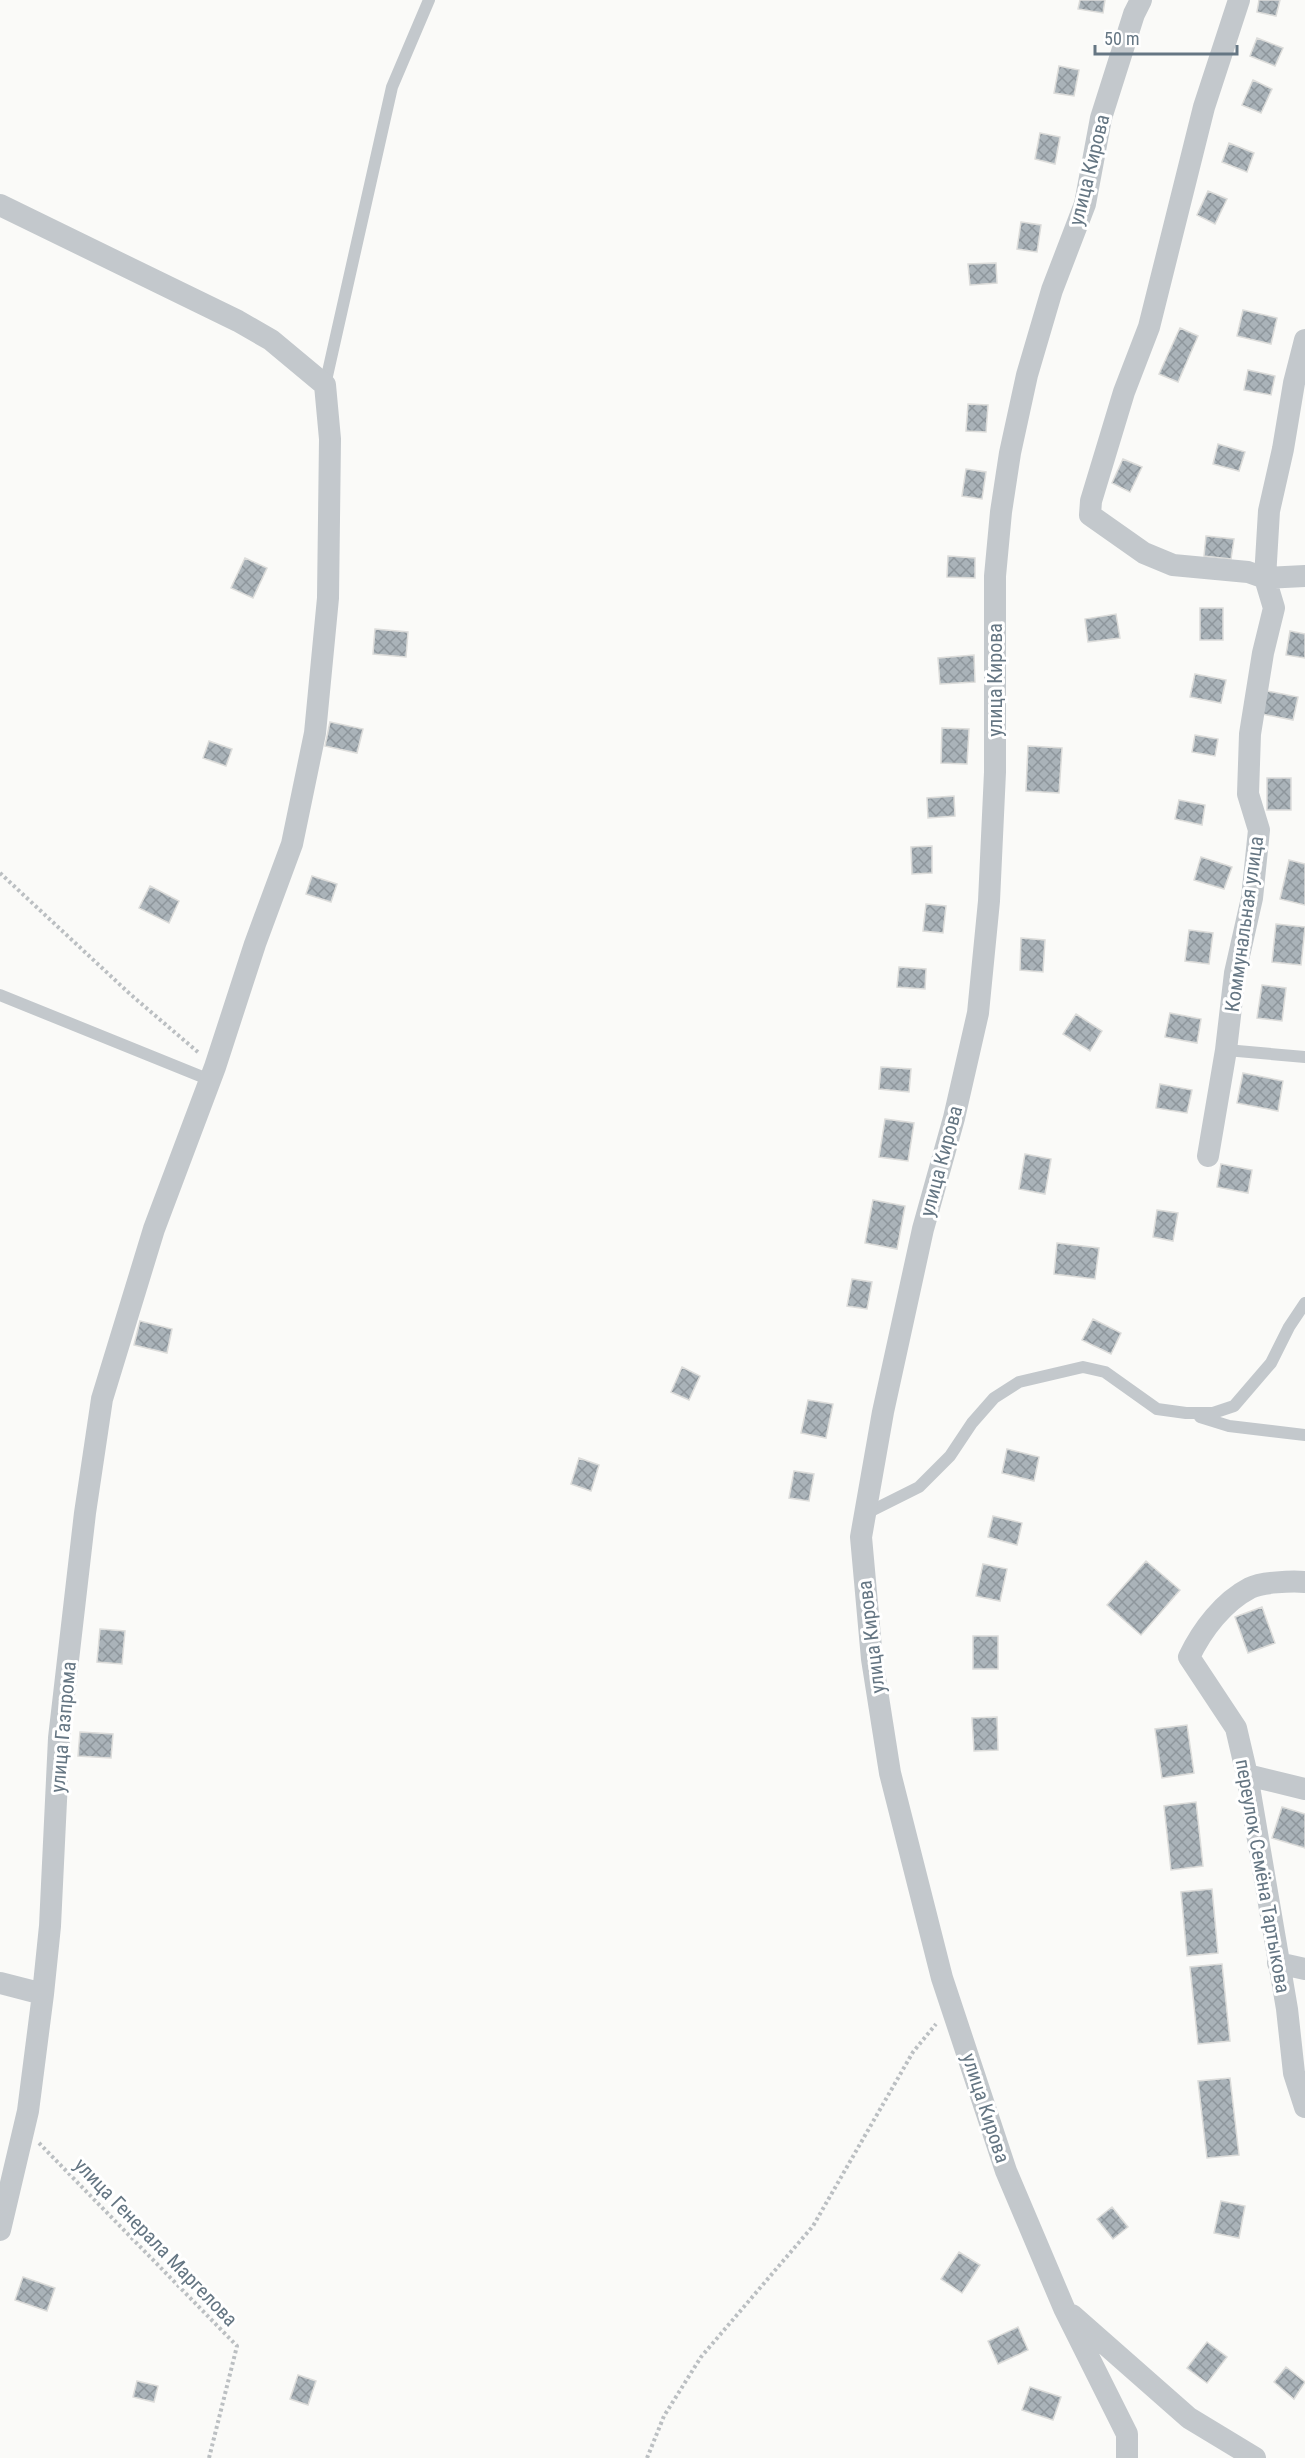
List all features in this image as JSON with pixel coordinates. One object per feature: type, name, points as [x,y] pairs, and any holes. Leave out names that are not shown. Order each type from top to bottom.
[{"type":"street","name":"улица Кирова","points":[[1126,2458],[1127,2434],[1064,2308],[1006,2171],[951,2006],[890,1773],[872,1659],[861,1537],[883,1412],[923,1229],[954,1118],[978,1013],[989,901],[994,784],[995,576],[1010,453],[1027,375],[1052,290],[1085,204],[1101,118],[1134,14],[1141,0]]},
{"type":"street","points":[[1239,0],[1204,107],[1149,327],[1124,392],[1091,501],[1090,515],[1144,553],[1173,565],[1248,572],[1264,578],[1305,576]]},
{"type":"street","points":[[0,205],[238,321],[271,340],[325,385]]},
{"type":"street","name":"Коммунальная улица","points":[[1208,1156],[1226,1050],[1235,972],[1252,898],[1259,830],[1248,794],[1250,734],[1263,653],[1274,608],[1264,578],[1269,511],[1283,449],[1293,383],[1305,340]]},
{"type":"street","name":"улица Газпрома","points":[[0,2230],[24,2128],[43,1994],[50,1926],[59,1738],[85,1513],[102,1399],[154,1229],[213,1073],[255,944],[292,844],[315,733],[328,598],[330,439],[325,385]]},
{"type":"street","name":"переулок Семёна Тартыкова","points":[[1305,1582],[1294,1581],[1251,1587],[1217,1613],[1189,1657],[1236,1728],[1247,1775],[1287,2009],[1294,2073],[1305,2107]]},
{"type":"street","points":[[1247,1775],[1305,1789]]},
{"type":"street","points":[[1278,1963],[1305,1969]]},
{"type":"street","points":[[0,1983],[43,1994]]},
{"type":"street","points":[[1064,2308],[1189,2418],[1255,2458]]},
{"type":"lane","points":[[325,385],[392,87],[429,0]]},
{"type":"lane","points":[[0,995],[213,1073]]},
{"type":"lane","points":[[1226,1050],[1305,1057]]},
{"type":"lane","points":[[865,1515],[919,1487],[950,1456],[972,1423],[994,1398],[1019,1382],[1083,1367],[1105,1372],[1157,1409],[1186,1413],[1213,1413],[1234,1406],[1271,1363],[1289,1327],[1305,1302]]},
{"type":"lane","points":[[1186,1413],[1228,1426],[1305,1435]]},
{"type":"path","points":[[0,873],[213,1073]]},
{"type":"path","points":[[647,2458],[664,2416],[701,2357],[813,2226],[913,2052],[951,2006]]},
{"type":"path","name":"улица Генерала Маргелова","points":[[24,2128],[237,2346],[209,2458]]},
{"type":"building","points":[[1080,0],[1105,0],[1103,13],[1078,9]]},
{"type":"building","points":[[1259,0],[1280,0],[1276,16],[1257,12]]},
{"type":"building","points":[[1257,38],[1283,48],[1275,66],[1250,56]]},
{"type":"building","points":[[1059,66],[1079,70],[1074,96],[1054,93]]},
{"type":"building","points":[[1253,80],[1272,89],[1261,113],[1242,105]]},
{"type":"building","points":[[1040,133],[1060,137],[1055,164],[1035,159]]},
{"type":"building","points":[[1229,143],[1254,153],[1247,172],[1222,162]]},
{"type":"building","points":[[1208,191],[1227,199],[1215,224],[1197,215]]},
{"type":"building","points":[[1021,222],[1041,225],[1037,252],[1017,249]]},
{"type":"building","points":[[996,263],[997,283],[970,285],[968,264]]},
{"type":"building","points":[[1243,310],[1277,318],[1271,344],[1237,336]]},
{"type":"building","points":[[1180,328],[1198,336],[1178,382],[1159,374]]},
{"type":"building","points":[[1248,370],[1275,376],[1271,395],[1244,390]]},
{"type":"building","points":[[968,404],[988,405],[986,432],[966,431]]},
{"type":"building","points":[[1218,444],[1245,452],[1239,471],[1213,464]]},
{"type":"building","points":[[1123,459],[1142,467],[1130,492],[1112,483]]},
{"type":"building","points":[[966,469],[986,472],[982,499],[962,496]]},
{"type":"building","points":[[1206,536],[1234,539],[1231,559],[1204,556]]},
{"type":"building","points":[[948,556],[975,558],[975,578],[947,577]]},
{"type":"building","points":[[245,558],[267,568],[253,598],[231,588]]},
{"type":"building","points":[[1200,608],[1223,608],[1223,640],[1200,640]]},
{"type":"building","points":[[1116,614],[1120,638],[1088,642],[1085,619]]},
{"type":"building","points":[[375,629],[408,632],[406,657],[373,654]]},
{"type":"building","points":[[1290,631],[1305,634],[1305,658],[1286,655]]},
{"type":"building","points":[[974,655],[975,682],[940,684],[938,658]]},
{"type":"building","points":[[1195,674],[1226,680],[1221,703],[1190,697]]},
{"type":"building","points":[[1267,691],[1298,697],[1293,720],[1262,714]]},
{"type":"building","points":[[330,722],[363,729],[357,753],[325,746]]},
{"type":"building","points":[[942,728],[969,729],[967,764],[941,763]]},
{"type":"building","points":[[1195,735],[1218,739],[1215,756],[1192,752]]},
{"type":"building","points":[[209,741],[232,749],[226,766],[203,758]]},
{"type":"building","points":[[1028,746],[1062,748],[1059,793],[1026,791]]},
{"type":"building","points":[[1267,778],[1291,778],[1291,810],[1267,810]]},
{"type":"building","points":[[954,796],[955,816],[928,818],[927,798]]},
{"type":"building","points":[[1179,800],[1205,805],[1202,825],[1175,819]]},
{"type":"building","points":[[932,846],[932,873],[912,874],[911,847]]},
{"type":"building","points":[[1201,857],[1232,867],[1224,889],[1194,880]]},
{"type":"building","points":[[1289,860],[1305,864],[1305,905],[1280,899]]},
{"type":"building","points":[[312,876],[337,884],[331,902],[306,894]]},
{"type":"building","points":[[150,886],[179,901],[169,923],[139,908]]},
{"type":"building","points":[[926,904],[946,906],[943,933],[923,931]]},
{"type":"building","points":[[1276,924],[1305,927],[1301,965],[1272,962]]},
{"type":"building","points":[[1189,930],[1213,933],[1209,964],[1185,961]]},
{"type":"building","points":[[1021,938],[1045,940],[1043,972],[1020,970]]},
{"type":"building","points":[[899,967],[926,969],[925,989],[897,987]]},
{"type":"building","points":[[1262,985],[1286,988],[1282,1021],[1257,1018]]},
{"type":"building","points":[[1170,1013],[1201,1019],[1197,1043],[1165,1037]]},
{"type":"building","points":[[1076,1014],[1102,1031],[1090,1051],[1063,1034]]},
{"type":"building","points":[[881,1067],[911,1069],[909,1092],[879,1089]]},
{"type":"building","points":[[1243,1073],[1283,1081],[1278,1111],[1237,1103]]},
{"type":"building","points":[[1160,1084],[1192,1090],[1187,1113],[1156,1108]]},
{"type":"building","points":[[885,1119],[914,1123],[908,1161],[879,1157]]},
{"type":"building","points":[[1025,1154],[1051,1159],[1045,1194],[1019,1189]]},
{"type":"building","points":[[1221,1164],[1252,1170],[1248,1193],[1217,1187]]},
{"type":"building","points":[[873,1200],[905,1206],[897,1249],[865,1243]]},
{"type":"building","points":[[1157,1210],[1178,1213],[1173,1241],[1153,1237]]},
{"type":"building","points":[[1057,1243],[1099,1248],[1095,1279],[1054,1274]]},
{"type":"building","points":[[852,1279],[872,1282],[867,1309],[847,1306]]},
{"type":"building","points":[[1093,1319],[1121,1333],[1111,1354],[1082,1340]]},
{"type":"building","points":[[140,1321],[172,1329],[167,1353],[134,1345]]},
{"type":"building","points":[[682,1367],[700,1376],[689,1400],[671,1392]]},
{"type":"building","points":[[808,1400],[833,1404],[826,1438],[801,1433]]},
{"type":"building","points":[[1007,1449],[1039,1457],[1034,1481],[1002,1473]]},
{"type":"building","points":[[579,1458],[599,1465],[591,1491],[571,1484]]},
{"type":"building","points":[[794,1471],[814,1474],[809,1501],[789,1498]]},
{"type":"building","points":[[993,1516],[1022,1523],[1017,1545],[988,1537]]},
{"type":"building","points":[[1146,1561],[1180,1590],[1141,1635],[1107,1605]]},
{"type":"building","points":[[983,1564],[1007,1569],[1000,1601],[976,1596]]},
{"type":"building","points":[[1262,1607],[1275,1643],[1248,1653],[1235,1617]]},
{"type":"building","points":[[100,1629],[125,1631],[122,1664],[97,1662]]},
{"type":"building","points":[[973,1636],[998,1636],[998,1669],[973,1669]]},
{"type":"building","points":[[997,1717],[998,1750],[974,1751],[972,1718]]},
{"type":"building","points":[[1187,1725],[1194,1773],[1162,1778],[1155,1729]]},
{"type":"building","points":[[80,1732],[113,1734],[111,1758],[78,1756]]},
{"type":"building","points":[[1196,1802],[1203,1866],[1171,1870],[1164,1806]]},
{"type":"building","points":[[1282,1807],[1305,1814],[1305,1848],[1272,1838]]},
{"type":"building","points":[[1212,1889],[1218,1953],[1187,1956],[1181,1892]]},
{"type":"building","points":[[1222,1964],[1230,2041],[1198,2044],[1190,1967]]},
{"type":"building","points":[[1230,2078],[1239,2155],[1207,2158],[1198,2081]]},
{"type":"building","points":[[1221,2201],[1245,2206],[1239,2238],[1214,2233]]},
{"type":"building","points":[[1112,2207],[1128,2227],[1113,2239],[1097,2219]]},
{"type":"building","points":[[959,2252],[980,2265],[962,2293],[941,2279]]},
{"type":"building","points":[[23,2277],[55,2288],[47,2311],[15,2300]]},
{"type":"building","points":[[1018,2327],[1028,2350],[998,2364],[988,2341]]},
{"type":"building","points":[[1207,2342],[1227,2357],[1207,2383],[1187,2368]]},
{"type":"building","points":[[1286,2367],[1305,2382],[1294,2399],[1274,2382]]},
{"type":"building","points":[[298,2375],[316,2381],[308,2405],[290,2399]]},
{"type":"building","points":[[137,2381],[158,2386],[154,2402],[133,2397]]},
{"type":"building","points":[[1030,2387],[1061,2397],[1053,2420],[1022,2410]]}]
